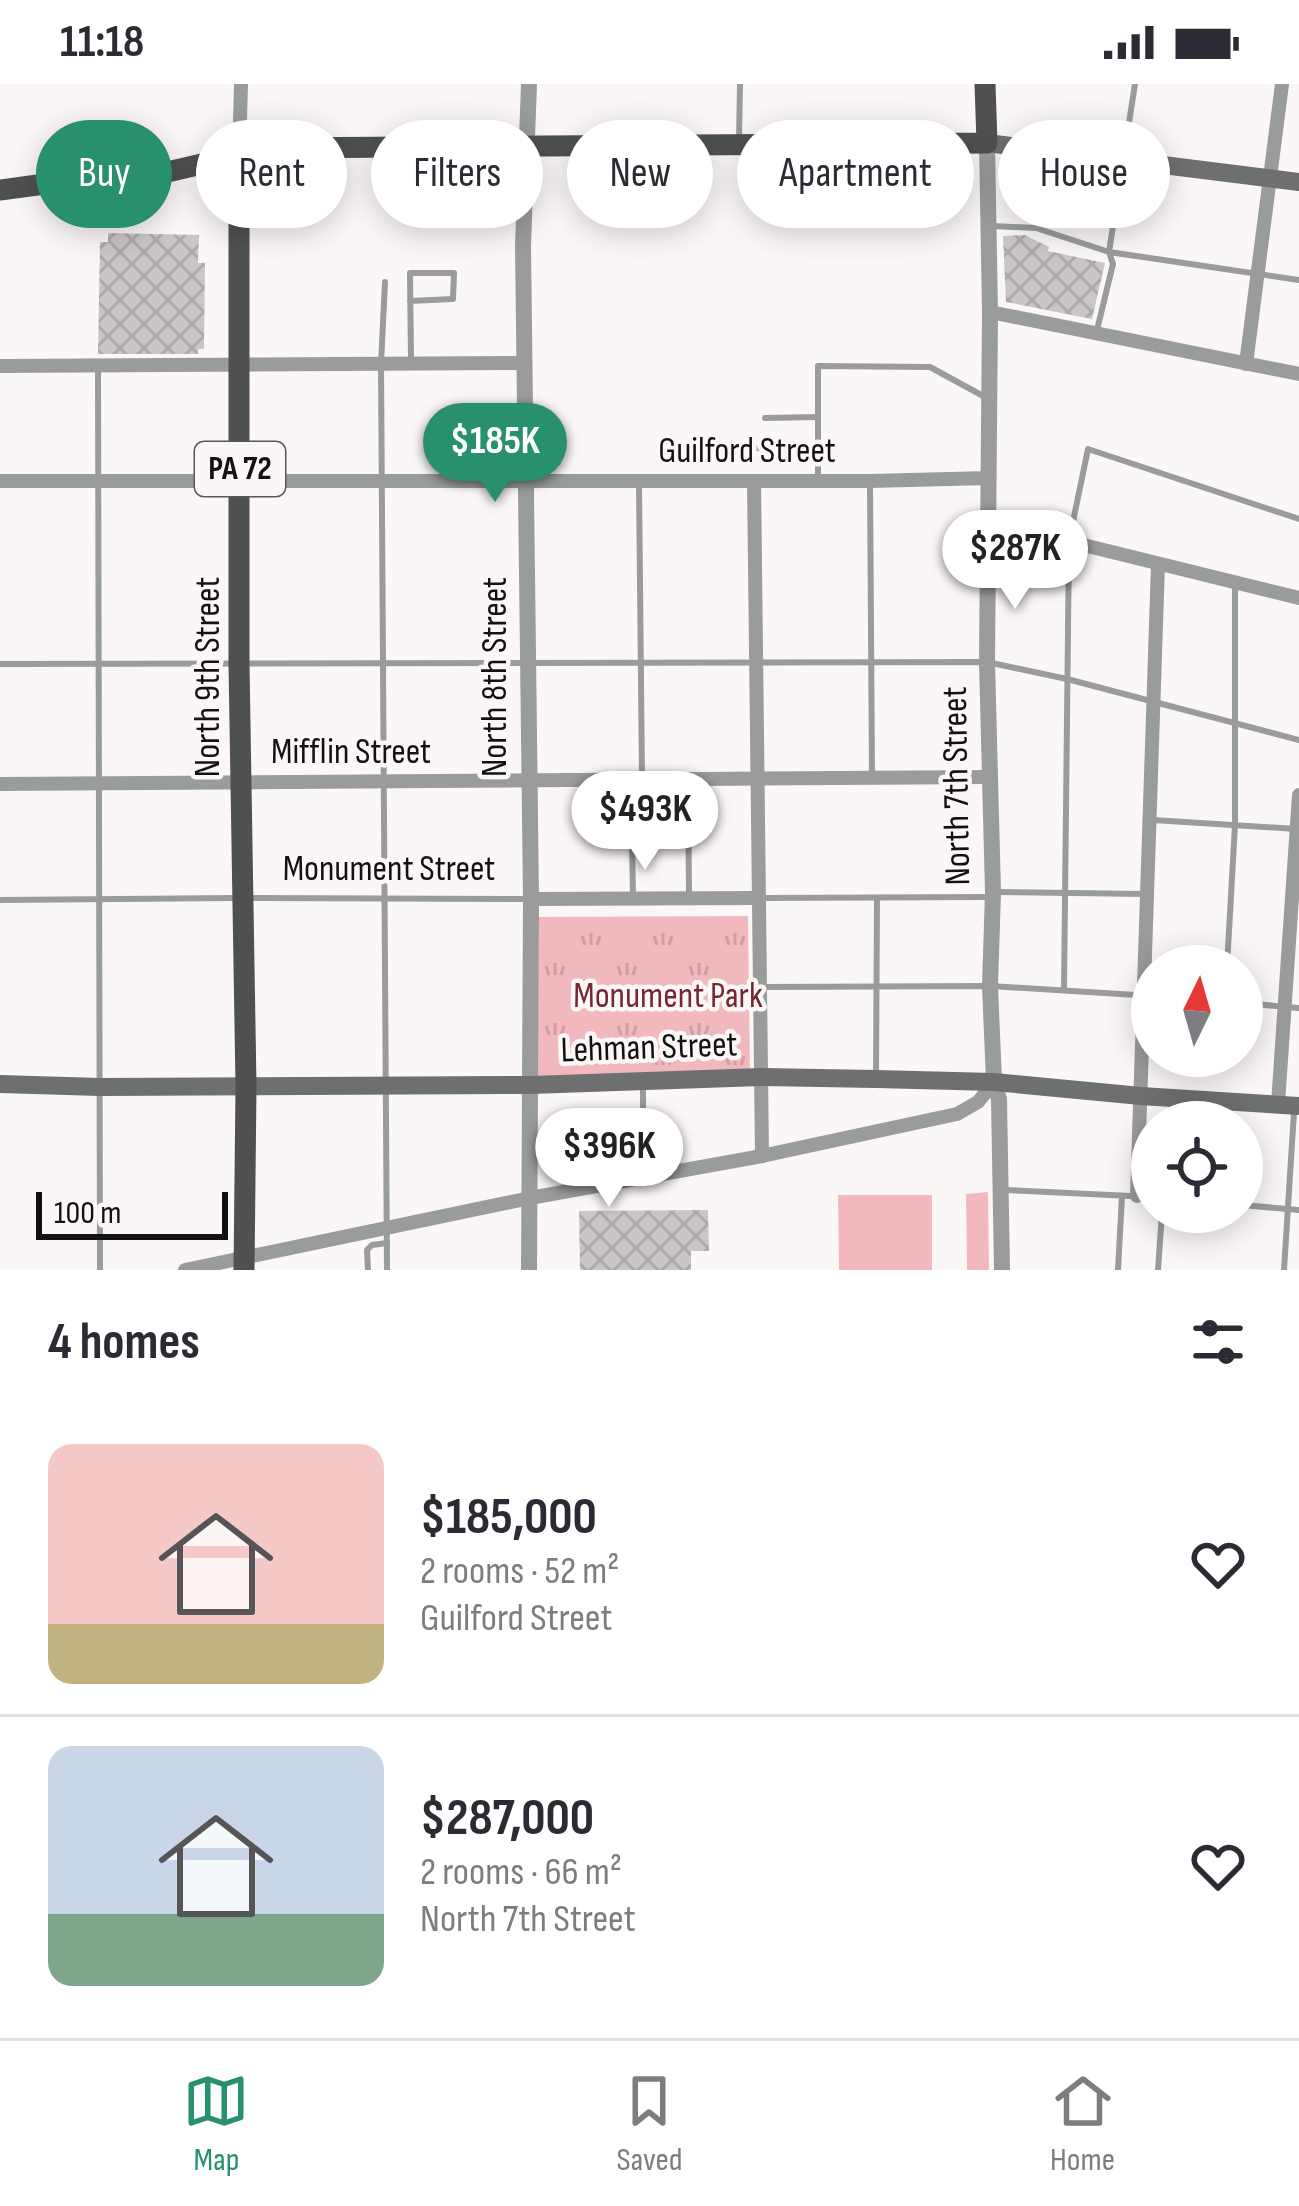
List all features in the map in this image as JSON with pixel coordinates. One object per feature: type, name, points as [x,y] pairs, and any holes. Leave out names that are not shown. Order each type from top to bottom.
[{"type":"main road","name":"North 7th Street","points":[[985,84],[987,143]]},
{"type":"main road","points":[[974,143],[998,144]]},
{"type":"main road","points":[[543,147],[737,145]]},
{"type":"main road","points":[[0,190],[159,174],[196,165]]},
{"type":"main road","points":[[1170,166],[1299,182]]},
{"type":"main road","name":"North 9th Street","points":[[239,228],[244,1264]]},
{"type":"main road","name":"Lehman Street","points":[[0,1084],[385,1086],[876,1078],[994,1082],[1290,1105]]},
{"type":"street","name":"North 9th Street","points":[[240,120],[242,84]]},
{"type":"street","name":"North 8th Street","points":[[528,120],[529,84]]},
{"type":"street","points":[[1246,364],[1282,84]]},
{"type":"street","name":"North 7th Street","points":[[987,143],[990,986],[994,1082],[999,1099],[1002,1270]]},
{"type":"street","name":"North 8th Street","points":[[524,228],[530,661],[529,1270]]},
{"type":"street","points":[[990,312],[1299,374]]},
{"type":"street","points":[[0,366],[524,363]]},
{"type":"street","name":"Guilford Street","points":[[0,481],[870,482],[989,478]]},
{"type":"street","points":[[754,481],[762,1156]]},
{"type":"street","points":[[990,522],[1299,598]]},
{"type":"street","points":[[1148,945],[1158,565]]},
{"type":"street","name":"Mifflin Street","points":[[0,784],[991,778]]},
{"type":"street","points":[[1290,1105],[1299,795]]},
{"type":"street","name":"Monument Street","points":[[531,899],[759,898]]},
{"type":"street","points":[[1141,1101],[1142,1077]]},
{"type":"street","points":[[185,1270],[244,1264],[387,1236],[530,1198],[957,1114],[977,1102],[994,1082]]},
{"type":"lane","points":[[739,120],[740,84]]},
{"type":"lane","points":[[1130,120],[1135,84]]},
{"type":"lane","points":[[989,226],[1036,228],[1109,252],[1299,280]]},
{"type":"lane","points":[[1096,334],[1113,264],[1109,252],[1113,228]]},
{"type":"lane","points":[[410,301],[453,299],[454,273],[410,273],[410,301],[411,364]]},
{"type":"lane","points":[[385,282],[387,1270]]},
{"type":"lane","points":[[98,365],[100,1270]]},
{"type":"lane","points":[[818,481],[818,366],[930,367],[989,398]]},
{"type":"lane","points":[[765,418],[818,417]]},
{"type":"lane","points":[[748,448],[818,448]]},
{"type":"lane","points":[[1064,989],[1069,541],[1088,449],[1299,519]]},
{"type":"lane","points":[[633,897],[641,661],[639,482]]},
{"type":"lane","points":[[870,482],[872,779]]},
{"type":"lane","points":[[1228,945],[1235,825],[1235,584]]},
{"type":"lane","points":[[0,664],[987,662],[1299,740]]},
{"type":"lane","points":[[688,779],[689,899]]},
{"type":"lane","points":[[1150,820],[1298,829]]},
{"type":"lane","name":"Monument Street","points":[[759,898],[1147,894]]},
{"type":"lane","points":[[876,1078],[877,898]]},
{"type":"lane","name":"Monument Street","points":[[0,900],[531,899]]},
{"type":"lane","points":[[759,987],[990,986],[1131,995]]},
{"type":"lane","points":[[643,1080],[643,1179]]},
{"type":"lane","points":[[1284,1270],[1290,1105]]},
{"type":"lane","points":[[1002,1190],[1131,1196]]},
{"type":"lane","points":[[1263,1207],[1299,1210]]},
{"type":"lane","points":[[1118,1270],[1131,1219]]},
{"type":"lane","points":[[1158,1270],[1161,1233]]},
{"type":"lane","points":[[368,1270],[367,1250],[387,1236]]},
{"type":"green space","name":"Monument Park","points":[[748,916],[750,1075],[537,1079],[537,917]]},
{"type":"green space","points":[[988,1192],[989,1270],[967,1270],[966,1194]]},
{"type":"green space","points":[[838,1195],[932,1195],[932,1270],[839,1270]]},
{"type":"building","points":[[108,233],[199,235],[198,263],[205,263],[204,349],[198,349],[198,354],[98,354],[100,242],[108,242]]},
{"type":"building","points":[[1025,235],[1049,247],[1048,251],[1105,263],[1092,319],[1006,302],[1003,236]]},
{"type":"building","points":[[708,1210],[709,1251],[691,1251],[691,1270],[580,1270],[579,1211]]}]
